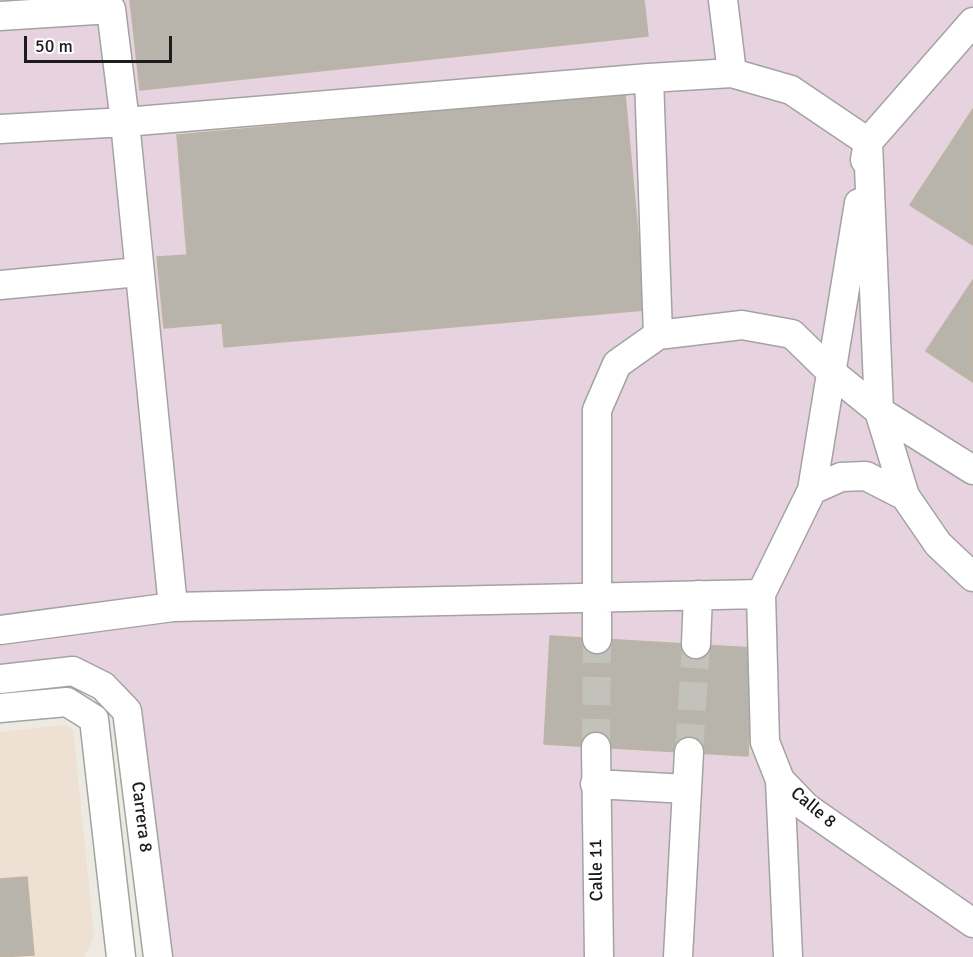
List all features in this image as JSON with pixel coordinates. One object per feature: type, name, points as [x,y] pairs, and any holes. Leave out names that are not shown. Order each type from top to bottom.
[{"type":"street","points":[[723,0],[732,73]]},
{"type":"street","points":[[0,15],[111,4],[125,122],[173,607]]},
{"type":"street","points":[[0,630],[173,607],[761,594],[812,490],[868,142],[973,22]]},
{"type":"street","points":[[0,129],[125,122],[732,73],[791,90],[868,142]]},
{"type":"street","points":[[649,78],[658,335]]},
{"type":"street","points":[[868,142],[879,411],[905,496],[939,544],[973,577]]},
{"type":"street","points":[[0,285],[139,272]]},
{"type":"street","points":[[597,639],[597,410],[617,363],[658,335],[742,325],[792,334],[831,372],[879,411],[973,470]]},
{"type":"street","points":[[812,490],[841,477],[866,476],[905,496]]},
{"type":"street","name":"Calle 8","points":[[761,594],[765,742],[780,780],[807,808],[973,923]]},
{"type":"street","points":[[696,644],[698,595]]},
{"type":"street","name":"Carrera 8","points":[[0,679],[73,671],[103,686],[127,711],[158,954]]},
{"type":"street","name":"Carrera 8","points":[[0,708],[67,702],[94,719],[118,955]]},
{"type":"street","name":"Calle 11","points":[[596,747],[599,957]]},
{"type":"street","points":[[678,957],[689,752]]},
{"type":"street","points":[[780,780],[788,957]]},
{"type":"street","points":[[595,784],[687,789]]},
{"type":"street","points":[[118,955],[158,954]]},
{"type":"shaded area","points":[[0,0],[973,0],[973,957],[158,957],[127,711],[103,686],[0,679]]},
{"type":"shaded area","points":[[65,725],[73,729],[94,936],[84,957],[0,957],[0,732]]},
{"type":"building","points":[[130,0],[644,0],[648,36],[140,90]]},
{"type":"building","points":[[625,94],[645,310],[224,347],[222,323],[164,328],[157,257],[187,255],[177,135]]},
{"type":"building","points":[[973,109],[973,245],[910,205]]},
{"type":"building","points":[[973,280],[973,382],[926,351]]},
{"type":"building","points":[[550,636],[754,648],[748,756],[544,744]]},
{"type":"building","points":[[27,877],[34,955],[0,957],[0,879]]},
{"type":"tunnel","points":[[596,747],[597,639]]},
{"type":"tunnel","points":[[689,752],[696,644]]}]
